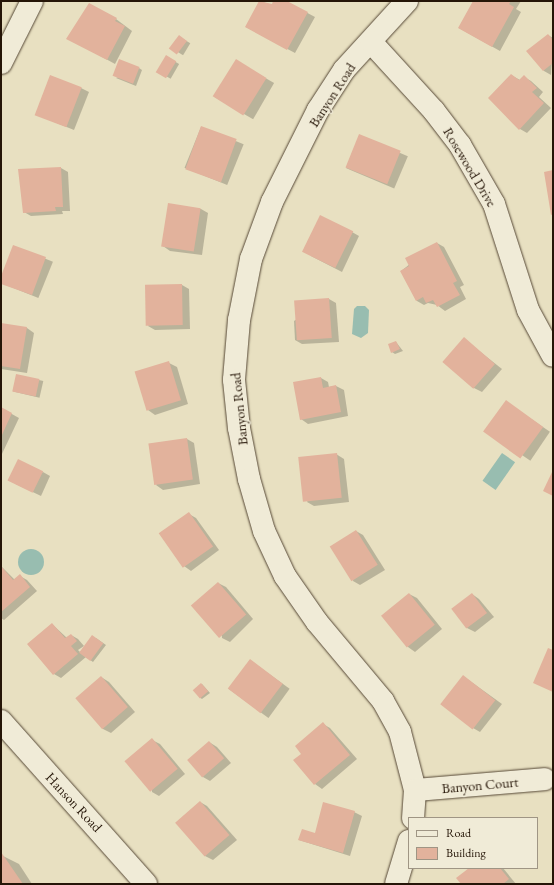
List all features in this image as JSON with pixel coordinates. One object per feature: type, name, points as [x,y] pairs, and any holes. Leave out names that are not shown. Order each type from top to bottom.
[{"type":"street","points":[[1,64],[32,1]]},
{"type":"street","name":"Banyon Road","points":[[407,1],[344,70],[318,110],[272,202],[251,259],[239,320],[234,380],[239,428],[249,479],[264,531],[285,576],[348,661],[383,701],[400,732],[415,790],[413,817]]},
{"type":"street","name":"Rosewood Drive","points":[[371,42],[434,111],[460,145],[487,191],[494,204],[528,310],[553,356]]},
{"type":"street","name":"Hanson Road","points":[[1,720],[146,884]]},
{"type":"street","name":"Banyon Court","points":[[415,790],[546,779]]},
{"type":"street","points":[[396,884],[408,844]]},
{"type":"water","points":[[357,306],[365,306],[369,310],[368,333],[361,338],[352,334],[354,309]]},
{"type":"water","points":[[502,453],[515,462],[496,490],[482,481]]},
{"type":"water","points":[[31,549],[40,553],[44,562],[40,571],[31,575],[22,571],[18,562],[22,553]]},
{"type":"building","points":[[259,1],[272,4],[273,1],[287,1],[308,12],[287,50],[245,27]]},
{"type":"building","points":[[473,1],[511,1],[509,4],[514,7],[492,47],[458,28]]},
{"type":"building","points":[[89,3],[117,18],[115,21],[125,26],[107,60],[66,39]]},
{"type":"building","points":[[548,34],[553,40],[553,63],[543,71],[526,51]]},
{"type":"building","points":[[179,35],[187,41],[177,55],[169,49]]},
{"type":"building","points":[[166,55],[176,61],[166,78],[156,72]]},
{"type":"building","points":[[119,59],[140,67],[133,84],[113,76]]},
{"type":"building","points":[[236,59],[267,78],[243,115],[213,96]]},
{"type":"building","points":[[511,74],[519,80],[524,75],[537,88],[532,92],[544,103],[519,130],[488,98]]},
{"type":"building","points":[[50,75],[82,87],[66,127],[35,115]]},
{"type":"building","points":[[201,126],[237,139],[221,182],[185,169]]},
{"type":"building","points":[[359,134],[401,151],[387,184],[346,167]]},
{"type":"building","points":[[61,167],[63,207],[55,207],[56,211],[23,213],[18,169]]},
{"type":"building","points":[[553,170],[553,214],[551,215],[544,172]]},
{"type":"building","points":[[168,203],[201,208],[194,252],[161,246]]},
{"type":"building","points":[[320,215],[353,231],[335,268],[302,252]]},
{"type":"building","points":[[437,242],[457,281],[453,283],[460,295],[437,307],[433,300],[426,303],[423,297],[416,301],[400,271],[409,266],[405,258]]},
{"type":"building","points":[[13,245],[46,257],[32,295],[1,284],[1,276]]},
{"type":"building","points":[[182,284],[183,325],[146,326],[145,285]]},
{"type":"building","points":[[329,298],[332,338],[297,340],[294,300]]},
{"type":"building","points":[[1,323],[27,327],[20,369],[1,366]]},
{"type":"building","points":[[464,337],[495,364],[473,389],[442,362]]},
{"type":"building","points":[[396,341],[400,349],[391,353],[388,344]]},
{"type":"building","points":[[169,361],[181,400],[147,411],[135,372]]},
{"type":"building","points":[[16,374],[39,379],[36,397],[12,392]]},
{"type":"building","points":[[321,377],[323,388],[336,385],[341,412],[300,420],[293,382]]},
{"type":"building","points":[[506,400],[543,427],[520,459],[483,432]]},
{"type":"building","points":[[1,407],[12,413],[1,437]]},
{"type":"building","points":[[187,438],[193,480],[154,485],[148,443]]},
{"type":"building","points":[[337,453],[342,498],[303,502],[298,457]]},
{"type":"building","points":[[18,459],[43,471],[33,493],[7,481]]},
{"type":"building","points":[[553,470],[553,496],[543,491]]},
{"type":"building","points":[[189,512],[213,546],[183,568],[159,533]]},
{"type":"building","points":[[356,530],[378,565],[351,581],[330,546]]},
{"type":"building","points":[[1,566],[13,580],[20,574],[30,587],[1,612]]},
{"type":"building","points":[[218,582],[246,614],[219,638],[191,606]]},
{"type":"building","points":[[409,593],[435,625],[407,648],[381,616]]},
{"type":"building","points":[[472,593],[487,613],[466,629],[451,609]]},
{"type":"building","points":[[52,623],[65,638],[71,634],[77,641],[71,646],[78,654],[53,675],[27,644]]},
{"type":"building","points":[[92,635],[103,643],[90,661],[79,653]]},
{"type":"building","points":[[548,648],[553,650],[553,692],[533,683]]},
{"type":"building","points":[[250,659],[283,684],[260,713],[228,689]]},
{"type":"building","points":[[463,675],[495,700],[473,729],[440,704]]},
{"type":"building","points":[[101,676],[128,707],[102,729],[75,698]]},
{"type":"building","points":[[201,683],[208,691],[200,699],[193,690]]},
{"type":"building","points":[[323,722],[350,755],[314,785],[293,760],[301,754],[295,746]]},
{"type":"building","points":[[152,738],[178,769],[150,792],[124,761]]},
{"type":"building","points":[[209,741],[224,758],[202,777],[187,760]]},
{"type":"building","points":[[200,801],[230,835],[205,857],[175,823]]},
{"type":"building","points":[[323,802],[355,811],[343,853],[298,840],[302,829],[315,833]]},
{"type":"building","points":[[1,852],[23,884],[1,884]]},
{"type":"building","points":[[468,869],[501,869],[509,879],[503,884],[461,884],[456,878]]}]
